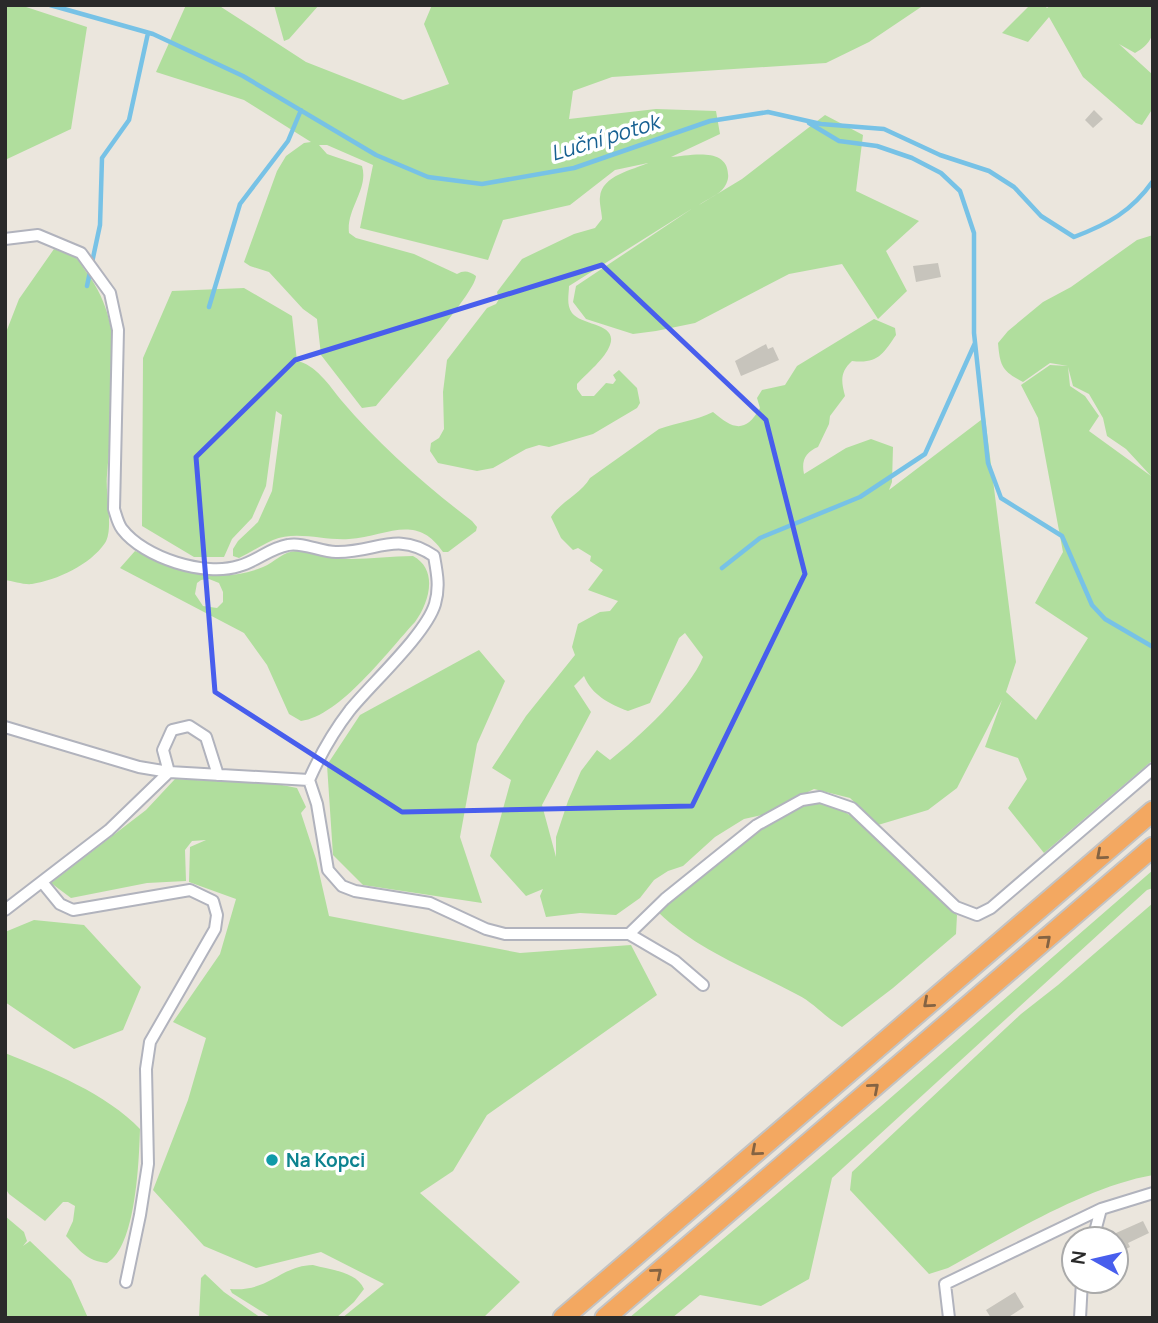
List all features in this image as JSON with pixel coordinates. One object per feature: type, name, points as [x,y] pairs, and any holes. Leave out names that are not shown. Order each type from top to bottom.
[{"type":"highway","points":[[563,1318],[1153,811]]},
{"type":"highway","points":[[606,1318],[1153,847]]},
{"type":"street","points":[[5,239],[38,235],[81,253],[110,293],[118,330],[114,509],[121,528],[141,545],[161,557],[201,569],[239,567],[274,549],[292,544],[335,552],[398,542],[418,545],[434,556],[439,582],[434,606],[422,628],[350,711],[323,749],[309,780],[317,804],[328,870],[342,886],[355,891],[430,903],[486,929],[505,934],[629,934],[675,961],[703,985]]},
{"type":"street","points":[[169,772],[163,750],[172,730],[189,726],[206,737],[218,775]]},
{"type":"street","points":[[5,727],[128,764],[169,772],[309,780]]},
{"type":"street","points":[[629,934],[665,899],[757,825],[802,800],[820,797],[852,808],[956,907],[968,914],[977,915],[990,908],[1153,769]]},
{"type":"street","points":[[5,910],[109,830],[169,772]]},
{"type":"street","points":[[42,882],[60,904],[73,910],[190,890],[213,901],[217,915],[215,929],[150,1042],[146,1069],[148,1164],[141,1215],[126,1282]]},
{"type":"street","points":[[949,1318],[945,1284],[1101,1209],[1153,1193]]},
{"type":"street","points":[[1097,1225],[1101,1209]]},
{"type":"street","points":[[1080,1318],[1082,1295]]},
{"type":"highlighted area","points":[[602,265],[766,420],[805,574],[692,806],[402,812],[215,692],[196,457],[295,360]]},
{"type":"green space","points":[[5,5],[20,5],[87,27],[71,129],[5,160]]},
{"type":"green space","points":[[186,5],[218,5],[306,62],[403,100],[449,84],[424,24],[432,5],[924,5],[869,42],[826,63],[612,77],[573,91],[569,119],[656,109],[716,111],[720,134],[671,157],[714,156],[726,165],[728,180],[725,187],[699,205],[742,179],[825,115],[863,135],[856,191],[919,221],[886,251],[907,291],[878,319],[842,264],[789,274],[695,323],[633,334],[586,319],[573,302],[576,286],[693,208],[569,286],[568,303],[572,313],[604,329],[611,338],[604,355],[577,384],[577,389],[582,396],[594,396],[606,383],[613,384],[616,380],[613,375],[619,370],[637,388],[640,403],[637,408],[593,434],[549,447],[539,445],[526,449],[493,468],[477,471],[438,463],[430,451],[431,443],[439,438],[444,429],[443,392],[447,360],[487,308],[496,304],[499,299],[497,292],[522,259],[574,234],[595,228],[602,219],[600,197],[606,183],[619,174],[648,163],[615,170],[570,205],[503,220],[488,260],[360,228],[373,165],[327,145],[319,145],[327,154],[362,166],[362,183],[351,216],[349,233],[356,238],[414,254],[457,274],[466,272],[476,276],[462,301],[399,380],[376,406],[362,408],[321,355],[317,319],[303,309],[269,272],[244,262],[277,171],[286,156],[304,143],[311,142],[244,100],[156,72]]},
{"type":"green space","points":[[274,5],[319,5],[289,39],[284,41]]},
{"type":"green space","points":[[1030,5],[1044,5],[1047,8],[1051,5],[1153,5],[1153,33],[1148,43],[1135,53],[1119,44],[1153,75],[1153,108],[1142,125],[1136,123],[1083,77],[1049,17],[1028,42],[1002,33]]},
{"type":"green space","points":[[1153,235],[1153,760],[1044,853],[1008,808],[1027,779],[1018,758],[985,747],[1002,700],[957,788],[928,810],[878,825],[850,798],[814,789],[762,815],[744,819],[715,837],[683,866],[654,880],[640,898],[616,915],[580,913],[546,917],[540,896],[543,889],[526,896],[490,856],[511,780],[492,768],[526,716],[575,655],[572,647],[578,624],[600,612],[610,611],[618,601],[588,590],[603,570],[590,561],[591,556],[578,548],[573,550],[561,538],[551,517],[555,511],[582,489],[590,478],[659,429],[713,412],[733,425],[744,425],[760,408],[757,398],[762,390],[785,385],[797,366],[874,319],[895,328],[896,335],[879,356],[868,361],[852,361],[845,369],[842,381],[845,396],[830,416],[818,447],[805,457],[804,474],[846,448],[871,439],[893,447],[892,482],[889,490],[985,417],[1016,662],[1006,692],[1036,720],[1088,638],[1035,603],[1063,552],[1038,418],[1021,385],[1050,365],[1068,366],[1050,363],[1023,382],[1003,367],[998,343],[1008,331],[1043,302],[1071,287],[1137,240]],"holes":[[[1068,367],[1073,386],[1089,394],[1103,418],[1107,436],[1126,449],[1151,476],[1089,431],[1099,416],[1085,396],[1070,386]],[[685,633],[703,657],[696,670],[662,713],[635,739],[610,760],[597,750],[581,771],[556,837],[556,857],[542,805],[591,712],[574,686],[584,676],[587,683],[602,698],[628,711],[650,703],[679,638]]]},
{"type":"green space","points":[[54,249],[74,256],[87,273],[100,295],[114,344],[114,397],[107,475],[109,529],[108,537],[99,551],[82,565],[52,579],[26,584],[5,580],[5,335],[19,299]]},
{"type":"green space","points":[[244,288],[292,316],[297,361],[316,371],[387,449],[472,521],[477,527],[476,531],[448,552],[443,552],[433,540],[422,533],[400,530],[349,539],[282,537],[239,558],[233,556],[233,549],[238,541],[258,522],[272,491],[282,415],[276,411],[266,486],[252,518],[232,539],[224,557],[194,557],[142,526],[143,358],[172,291]]},
{"type":"green space","points":[[135,551],[182,569],[214,575],[246,573],[287,553],[297,551],[343,559],[413,556],[426,570],[429,587],[424,606],[415,622],[377,665],[331,708],[301,721],[289,714],[267,665],[244,633],[120,568]],"holes":[[[209,579],[219,583],[223,602],[217,608],[203,606],[195,594],[197,583]]]},
{"type":"green space","points":[[479,650],[505,681],[477,744],[460,837],[482,903],[363,885],[333,855],[327,765],[360,715]]},
{"type":"green space","points":[[175,779],[277,784],[297,788],[306,807],[301,813],[316,859],[329,916],[520,953],[631,945],[657,995],[487,1115],[453,1171],[420,1193],[520,1282],[483,1318],[342,1318],[384,1284],[321,1252],[256,1268],[204,1246],[153,1190],[188,1100],[206,1038],[173,1022],[220,954],[236,899],[189,882],[190,847],[206,840],[192,841],[185,850],[186,881],[147,883],[71,898],[51,883],[146,810]]},
{"type":"green space","points":[[818,802],[836,807],[853,817],[957,915],[956,934],[842,1027],[804,998],[707,949],[658,912],[754,834],[790,811]]},
{"type":"green space","points":[[1153,870],[1153,888],[1147,890],[832,1178],[809,1279],[761,1306],[700,1295],[672,1318],[629,1318],[880,1107]]},
{"type":"green space","points":[[1153,903],[1153,1175],[1127,1181],[1074,1201],[948,1268],[929,1274],[850,1190],[852,1172],[1021,1014]]},
{"type":"green space","points":[[34,920],[84,925],[141,987],[123,1030],[74,1049],[5,1002],[5,932]]},
{"type":"green space","points":[[5,1053],[95,1094],[127,1116],[140,1129],[137,1181],[130,1222],[117,1254],[107,1263],[89,1257],[66,1236],[73,1221],[75,1206],[63,1202],[45,1221],[5,1188]]},
{"type":"green space","points":[[5,1216],[24,1232],[27,1241],[23,1246],[30,1241],[71,1280],[88,1318],[5,1318]]},
{"type":"green space","points":[[313,1265],[349,1275],[364,1289],[336,1318],[272,1318],[232,1293],[230,1289],[255,1287],[301,1266]]},
{"type":"green space","points":[[205,1274],[224,1292],[261,1318],[199,1318],[201,1278]]},
{"type":"building","points":[[1094,110],[1103,119],[1093,128],[1085,120]]},
{"type":"building","points":[[938,263],[941,277],[916,282],[913,266]]},
{"type":"building","points":[[766,344],[768,349],[773,347],[779,360],[741,376],[735,361]]},
{"type":"building","points":[[1143,1221],[1149,1233],[1130,1242],[1130,1227]]},
{"type":"building","points":[[1015,1292],[1024,1307],[1007,1318],[991,1318],[986,1310]]},
{"type":"waterway","name":"Luční potok","points":[[50,5],[153,34],[243,76],[376,155],[428,177],[482,184],[574,168],[710,121],[768,112],[821,124],[884,129],[940,155],[989,171],[1014,187],[1041,216],[1074,237],[1118,216],[1136,201],[1153,181]]},
{"type":"waterway","points":[[87,286],[100,225],[102,158],[129,120],[148,33]]},
{"type":"waterway","points":[[209,307],[240,204],[288,141],[301,110]]},
{"type":"waterway","points":[[809,123],[839,141],[877,146],[912,158],[941,173],[960,191],[974,233],[974,333],[988,463],[1001,498],[1062,536],[1092,605],[1105,619],[1153,647]]},
{"type":"waterway","points":[[722,568],[760,538],[860,497],[925,454],[975,343]]},
{"type":"place","name":"Na Kopci","points":[[272,1160]]}]
